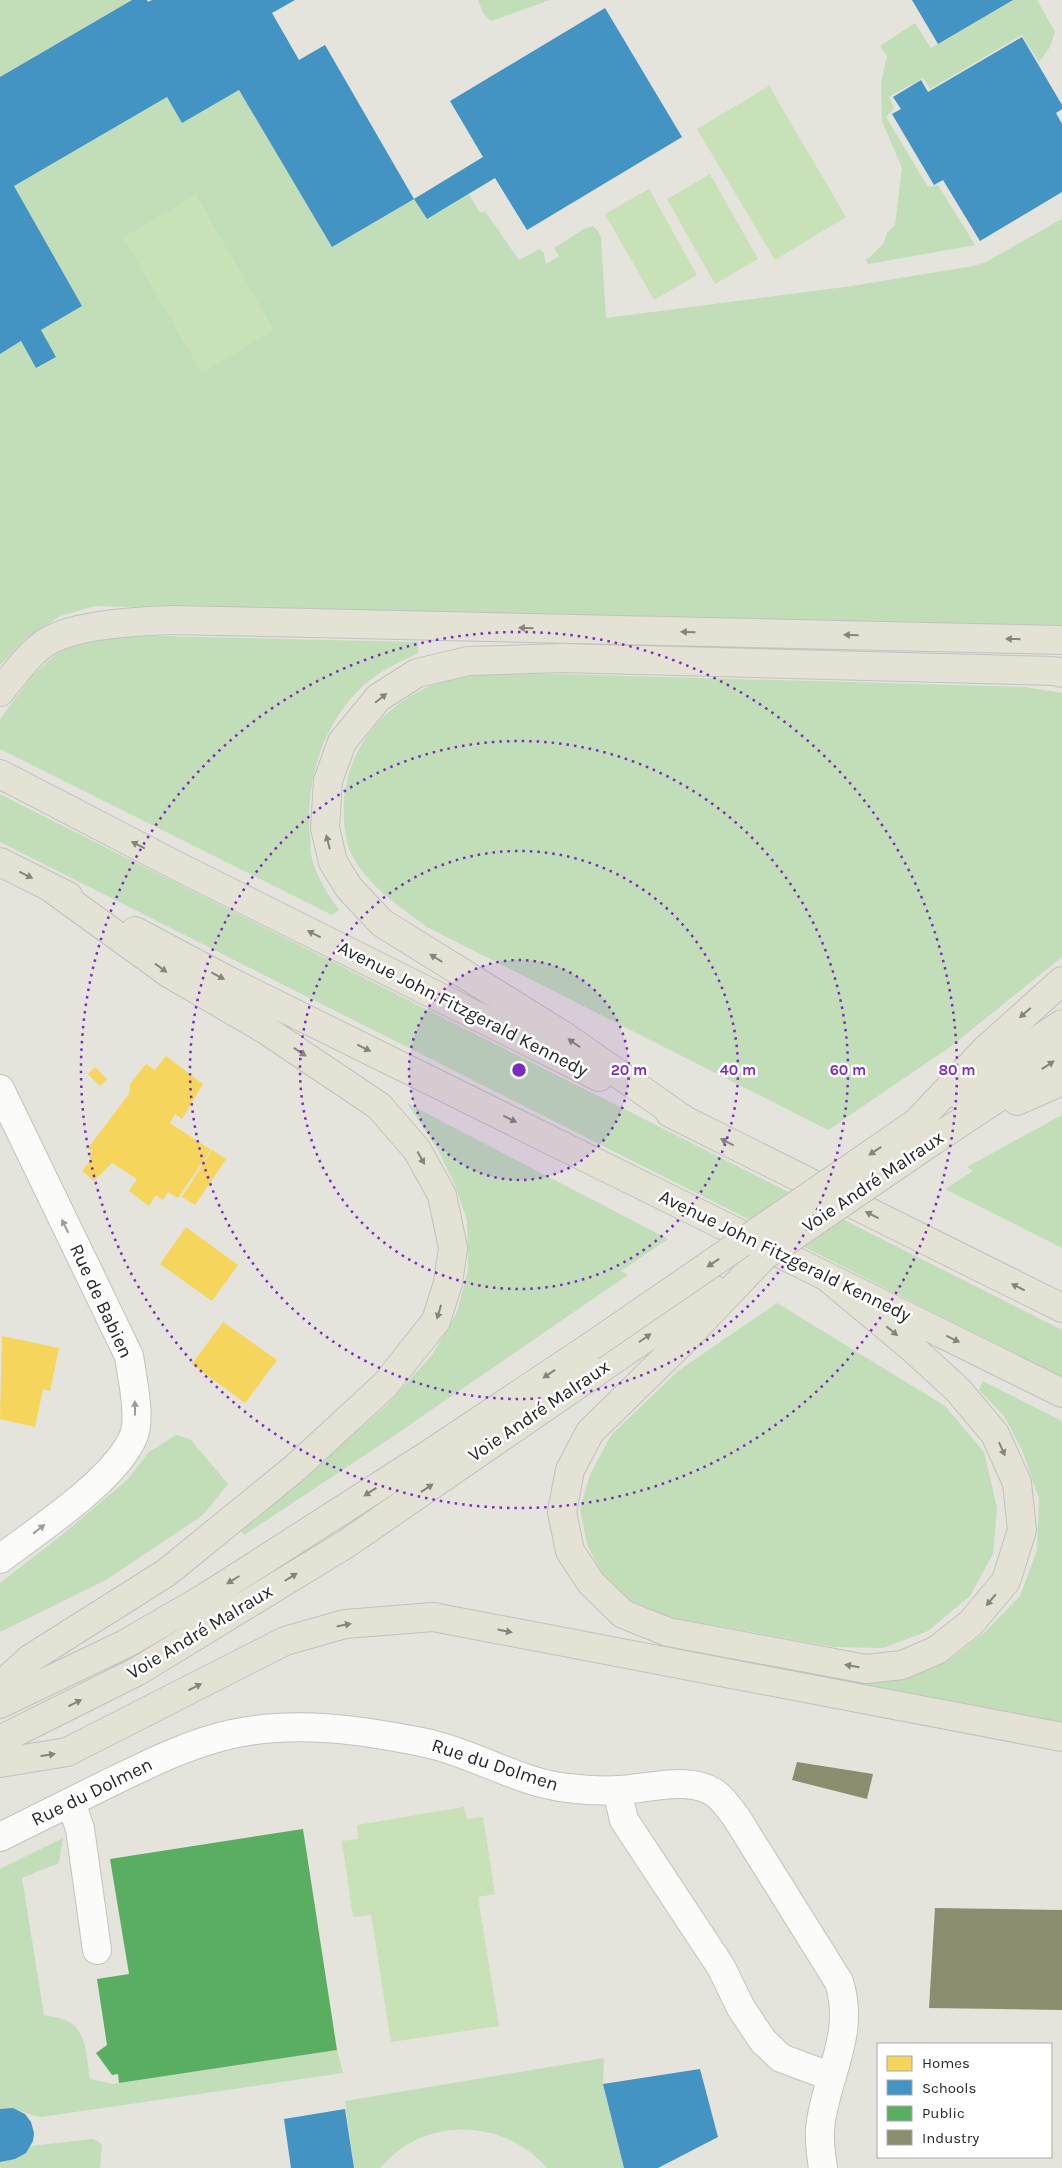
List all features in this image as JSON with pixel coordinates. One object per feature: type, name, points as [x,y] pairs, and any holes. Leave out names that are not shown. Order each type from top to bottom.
[{"type":"main road","points":[[0,692],[32,654],[47,642],[63,634],[127,621],[193,620],[1062,640]]},
{"type":"main road","points":[[686,1121],[564,1036],[382,923],[349,888],[333,862],[325,828],[328,781],[342,742],[378,698],[417,673],[468,661],[560,658],[1054,671],[1062,673]]},
{"type":"main road","name":"Avenue John Fitzgerald Kennedy","points":[[0,774],[181,868],[1062,1308]]},
{"type":"main road","name":"Avenue John Fitzgerald Kennedy","points":[[0,862],[233,984],[1062,1393]]},
{"type":"main road","points":[[0,1686],[31,1658],[166,1573],[295,1468],[386,1385],[436,1321],[448,1283],[453,1248],[442,1195],[417,1150],[379,1106],[323,1066],[266,1030],[170,974],[51,888]]},
{"type":"main road","points":[[925,1132],[985,1050],[1062,981]]},
{"type":"main road","name":"Voie André Malraux","points":[[0,1704],[125,1644],[203,1599],[432,1453],[764,1256],[1062,1024]]},
{"type":"main road","name":"Voie André Malraux","points":[[0,1740],[138,1671],[329,1554],[597,1356],[925,1132],[1062,1055]]},
{"type":"main road","points":[[925,1132],[1062,1081]]},
{"type":"main road","points":[[764,1256],[686,1338],[590,1432],[570,1470],[562,1512],[570,1551],[591,1583],[623,1614],[668,1632],[866,1669],[902,1665],[937,1650],[971,1622],[1006,1581],[1022,1530],[1018,1483],[995,1434],[958,1390],[911,1347],[828,1277]]},
{"type":"main road","points":[[0,1763],[67,1752],[285,1641],[345,1624],[433,1617],[1062,1737]]},
{"type":"street","name":"Rue de Babien","points":[[0,1089],[129,1356],[136,1404],[134,1434],[117,1464],[83,1494],[0,1559]]},
{"type":"street","name":"Rue du Dolmen","points":[[0,1837],[155,1761],[191,1746],[234,1734],[275,1728],[316,1728],[395,1736],[440,1746],[547,1784],[568,1788],[617,1790],[679,1784],[700,1787],[715,1794],[736,1816],[839,1982],[844,1996],[844,2027],[820,2129],[819,2149],[823,2168]]},
{"type":"street","points":[[617,1790],[624,1820],[721,1967],[741,2008],[763,2041],[781,2058],[832,2077]]},
{"type":"street","points":[[71,1802],[80,1829],[97,1950]]},
{"type":"green space","points":[[0,0],[132,0],[0,77]]},
{"type":"green space","points":[[478,0],[550,0],[491,21],[483,13]]},
{"type":"green space","points":[[1013,0],[1037,0],[1055,32],[1050,47],[1039,62],[1022,35],[930,89],[923,78],[889,97],[894,108],[886,117],[928,187],[938,185],[975,245],[868,264],[865,259],[869,258],[884,243],[887,233],[895,225],[902,168],[882,121],[881,83],[887,56],[880,46],[915,23],[931,48]]},
{"type":"green space","points":[[769,86],[846,217],[775,260],[697,129]]},
{"type":"green space","points":[[239,90],[332,247],[414,199],[427,219],[469,194],[480,213],[485,211],[519,260],[540,249],[544,253],[546,264],[559,256],[554,248],[584,229],[593,226],[601,238],[606,318],[852,286],[973,266],[986,262],[1062,219],[1062,628],[95,606],[60,616],[25,639],[0,665],[0,354],[21,341],[36,368],[56,357],[41,330],[82,306],[14,186],[167,97],[182,123]]},
{"type":"green space","points":[[710,174],[758,259],[715,284],[667,199]]},
{"type":"green space","points":[[649,189],[697,275],[654,300],[605,214]]},
{"type":"green space","points":[[196,195],[274,330],[202,373],[123,237]]},
{"type":"green space","points":[[120,635],[418,642],[418,653],[375,676],[349,701],[327,736],[319,755],[310,795],[311,854],[320,879],[339,910],[332,915],[0,749],[0,719],[33,675],[56,654],[75,643]]},
{"type":"green space","points":[[494,672],[1025,687],[1062,693],[1062,957],[950,1047],[828,1130],[427,927],[385,895],[366,876],[351,854],[345,834],[344,819],[344,798],[348,777],[355,757],[365,739],[378,723],[410,696],[449,679]]},
{"type":"green space","points":[[0,794],[1062,1330],[1062,1377],[0,842]]},
{"type":"green space","points":[[407,1103],[668,1239],[621,1271],[628,1275],[389,1439],[244,1535],[241,1531],[386,1406],[432,1355],[457,1312],[468,1270],[467,1220],[455,1185],[438,1150]]},
{"type":"green space","points":[[1062,1115],[1062,1248],[945,1189],[973,1171],[967,1167]]},
{"type":"green space","points":[[777,1303],[945,1406],[984,1452],[997,1508],[993,1554],[970,1596],[928,1631],[883,1648],[834,1647],[663,1616],[628,1600],[602,1575],[587,1544],[580,1509],[590,1475],[611,1435],[678,1371]]},
{"type":"green space","points":[[983,1381],[1062,1421],[1062,1724],[858,1687],[859,1680],[914,1676],[952,1658],[984,1633],[1020,1596],[1037,1550],[1039,1499],[1022,1450],[1004,1416],[979,1390]]},
{"type":"green space","points":[[176,1435],[190,1439],[228,1484],[203,1515],[106,1580],[0,1632],[0,1583],[62,1535],[127,1480],[149,1452]]},
{"type":"green space","points":[[464,1807],[467,1819],[483,1817],[495,1894],[478,1897],[499,2026],[391,2042],[371,1915],[353,1917],[342,1841],[358,1839],[357,1825]]},
{"type":"green space","points":[[63,1838],[59,1863],[22,1878],[44,2015],[65,2020],[76,2028],[85,2048],[90,2079],[113,2084],[337,2050],[343,2073],[41,2117],[15,2110],[0,2109],[0,1869]]},
{"type":"green space","points":[[604,2058],[603,2084],[624,2168],[547,2168],[518,2144],[501,2136],[464,2130],[427,2135],[406,2145],[380,2168],[354,2168],[345,2101]]},
{"type":"green space","points":[[92,2139],[102,2145],[100,2168],[0,2168],[0,2162],[21,2155],[31,2146]]},
{"type":"building: Homes","points":[[166,1056],[203,1084],[182,1119],[175,1114],[170,1123],[211,1150],[178,1198],[168,1192],[163,1200],[156,1195],[149,1206],[129,1191],[137,1179],[112,1163],[94,1181],[82,1171],[92,1159],[89,1158],[92,1151],[88,1148],[129,1094],[130,1084],[146,1064],[155,1070]]},
{"type":"building: Homes","points":[[95,1067],[107,1079],[100,1086],[88,1074]]},
{"type":"building: Homes","points":[[212,1150],[226,1159],[195,1205],[182,1197]]},
{"type":"building: Homes","points":[[186,1227],[238,1265],[212,1301],[160,1264]]},
{"type":"building: Homes","points":[[223,1322],[277,1360],[245,1403],[192,1364]]},
{"type":"building: Homes","points":[[2,1336],[59,1348],[50,1391],[43,1389],[35,1427],[0,1419]]},
{"type":"building: Schools","points":[[132,0],[147,0],[148,2],[152,0],[295,0],[272,13],[299,60],[325,45],[414,199],[332,247],[239,90],[182,123],[167,97],[14,186],[82,306],[41,330],[56,357],[36,368],[21,341],[0,354],[0,77]]},
{"type":"building: Schools","points":[[912,0],[1013,0],[938,44]]},
{"type":"building: Schools","points":[[605,8],[682,137],[527,230],[495,178],[427,219],[414,199],[483,157],[450,101]]},
{"type":"building: Schools","points":[[1022,37],[1062,105],[1062,109],[1056,113],[1062,124],[1062,192],[980,241],[943,180],[934,185],[892,114],[901,109],[893,97],[921,80],[928,92]]},
{"type":"building: Schools","points":[[700,2069],[718,2137],[658,2168],[624,2168],[603,2084]]},
{"type":"building: Schools","points":[[13,2108],[25,2114],[31,2122],[34,2133],[33,2141],[26,2153],[15,2159],[0,2162],[0,2109]]},
{"type":"building: Schools","points":[[345,2109],[354,2168],[291,2168],[284,2119]]},
{"type":"building: Public","points":[[303,1829],[337,2050],[119,2083],[118,2074],[112,2075],[96,2053],[107,2045],[97,1979],[129,1974],[110,1859]]},
{"type":"building: Industry","points":[[797,1762],[873,1774],[867,1799],[792,1780]]},
{"type":"building: Industry","points":[[935,1908],[1062,1910],[1062,2010],[929,2008]]}]
